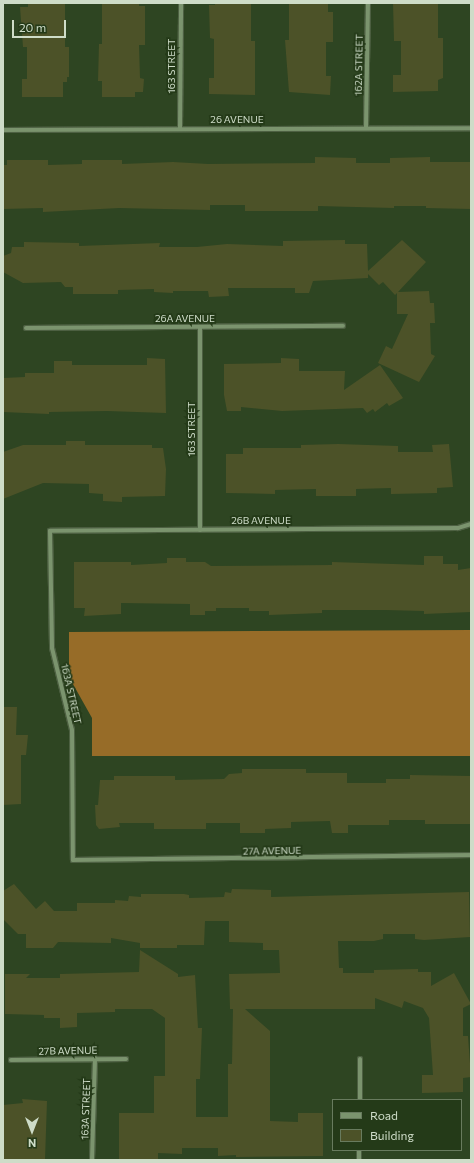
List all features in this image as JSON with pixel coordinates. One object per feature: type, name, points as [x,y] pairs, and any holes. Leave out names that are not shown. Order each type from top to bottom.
[{"type":"street","name":"163 STREET","points":[[180,129],[181,3]]},
{"type":"street","name":"162A STREET","points":[[366,128],[368,3]]},
{"type":"street","name":"26 AVENUE","points":[[3,130],[471,128]]},
{"type":"street","name":"26A AVENUE","points":[[26,328],[343,326]]},
{"type":"street","name":"163 STREET","points":[[200,328],[200,530]]},
{"type":"street","name":"26B AVENUE","points":[[50,531],[458,528],[471,524]]},
{"type":"street","name":"163A STREET","points":[[50,531],[52,648],[72,730],[73,860]]},
{"type":"street","name":"27A AVENUE","points":[[73,860],[471,855]]},
{"type":"street","name":"163A STREET","points":[[92,1160],[95,1058]]},
{"type":"street","name":"27B AVENUE","points":[[11,1060],[95,1058],[126,1059]]},
{"type":"street","points":[[360,1059],[360,1099]]},
{"type":"shaded area","points":[[471,630],[471,756],[92,756],[92,718],[69,677],[69,632]]},
{"type":"building","points":[[28,3],[65,3],[65,47],[69,47],[69,77],[67,77],[67,82],[63,82],[63,97],[22,97],[22,79],[27,79],[27,47],[23,47],[20,7],[28,7]]},
{"type":"building","points":[[102,3],[139,3],[139,6],[145,6],[145,45],[139,45],[140,78],[144,79],[143,92],[135,92],[135,97],[102,97],[102,81],[98,81],[99,44],[102,44]]},
{"type":"building","points":[[215,3],[251,3],[251,41],[255,41],[255,95],[209,94],[209,78],[214,78],[214,39],[210,38],[209,5],[215,5]]},
{"type":"building","points":[[289,3],[328,3],[328,12],[333,12],[333,42],[326,42],[326,76],[331,76],[330,95],[289,92],[285,40],[289,40]]},
{"type":"building","points":[[393,3],[438,3],[438,38],[443,38],[443,78],[438,80],[438,91],[393,92],[393,75],[401,75],[401,41],[394,41]]},
{"type":"building","points":[[315,157],[356,158],[356,163],[390,163],[390,158],[430,157],[430,162],[471,162],[471,209],[426,208],[426,206],[394,206],[394,208],[318,206],[318,211],[245,211],[245,205],[210,205],[210,210],[119,208],[43,212],[43,208],[3,209],[3,165],[7,165],[7,160],[48,160],[48,165],[82,164],[82,160],[122,160],[122,164],[173,162],[208,164],[315,163]]},
{"type":"building","points":[[345,240],[345,244],[367,244],[368,271],[402,240],[426,262],[398,292],[429,291],[430,303],[434,303],[435,323],[430,323],[431,354],[435,356],[419,382],[378,363],[386,346],[392,349],[408,314],[397,314],[397,293],[395,295],[383,282],[379,285],[368,274],[368,278],[313,281],[309,293],[295,293],[295,288],[228,288],[229,296],[209,297],[208,291],[173,291],[173,293],[154,292],[154,289],[118,290],[118,294],[73,294],[73,287],[65,287],[61,282],[23,283],[3,272],[3,256],[11,253],[12,247],[24,247],[24,242],[79,243],[79,246],[160,243],[159,247],[197,247],[227,244],[283,246],[283,241]]},
{"type":"building","points":[[147,358],[165,359],[166,413],[107,411],[49,412],[49,414],[3,412],[3,378],[25,377],[25,373],[54,373],[54,361],[72,361],[72,365],[147,365]]},
{"type":"building","points":[[281,358],[299,359],[299,371],[345,371],[344,390],[380,365],[403,398],[389,406],[387,403],[375,412],[373,409],[367,413],[363,408],[282,411],[241,407],[241,411],[227,411],[224,395],[224,364],[281,363]]},
{"type":"building","points":[[66,441],[85,441],[85,445],[152,445],[152,448],[163,448],[166,469],[165,496],[122,497],[122,502],[103,501],[103,494],[89,493],[89,484],[43,483],[3,499],[3,452],[23,445],[66,445]]},
{"type":"building","points":[[338,444],[398,446],[398,452],[433,452],[432,445],[449,444],[453,487],[437,488],[437,493],[391,494],[391,488],[356,489],[356,496],[316,496],[316,489],[275,490],[275,494],[226,493],[226,454],[243,454],[243,448],[301,448],[301,445]]},
{"type":"building","points":[[424,556],[443,556],[443,564],[458,564],[458,570],[471,568],[471,612],[424,614],[424,611],[322,610],[322,613],[269,615],[269,611],[249,611],[249,608],[216,608],[216,611],[205,611],[205,615],[190,615],[190,604],[121,603],[121,614],[84,616],[85,608],[74,608],[74,562],[131,562],[131,565],[167,563],[167,558],[186,558],[186,562],[205,562],[211,566],[332,565],[332,562],[424,565]]},
{"type":"building","points":[[3,707],[17,707],[16,735],[28,735],[26,755],[21,755],[21,804],[3,805]]},
{"type":"building","points":[[242,769],[306,769],[306,773],[347,773],[347,783],[386,783],[386,779],[410,779],[410,775],[471,776],[471,824],[425,824],[425,820],[389,820],[389,825],[348,825],[348,833],[332,833],[330,821],[291,822],[291,828],[265,829],[265,833],[240,833],[240,823],[206,823],[206,829],[154,829],[154,823],[119,823],[120,827],[99,829],[96,825],[95,805],[98,805],[100,780],[114,780],[114,776],[175,776],[175,780],[224,779],[229,774],[242,773]]},
{"type":"building","points":[[14,884],[36,909],[45,901],[54,911],[77,911],[77,903],[115,903],[115,900],[128,901],[129,896],[141,897],[141,894],[184,894],[189,895],[189,898],[224,897],[225,892],[231,893],[232,889],[271,890],[271,897],[469,892],[470,937],[424,940],[415,939],[415,934],[383,934],[383,939],[374,941],[338,941],[339,968],[343,968],[343,973],[374,973],[374,970],[418,969],[418,972],[431,972],[431,986],[454,973],[471,1004],[463,1008],[463,1036],[468,1036],[471,1077],[463,1078],[463,1092],[422,1093],[422,1075],[433,1075],[429,1018],[423,1008],[404,1001],[402,1008],[375,998],[375,1009],[245,1009],[270,1031],[270,1121],[298,1122],[298,1113],[323,1113],[323,1156],[218,1156],[218,1148],[182,1148],[182,1154],[158,1153],[158,1160],[119,1160],[119,1113],[154,1113],[154,1076],[165,1076],[165,1018],[152,1009],[115,1009],[115,1012],[77,1013],[77,1027],[60,1028],[60,1018],[44,1018],[44,1015],[5,1014],[5,974],[30,974],[26,978],[60,978],[60,974],[139,972],[140,950],[178,974],[178,977],[195,975],[198,1028],[202,1028],[200,1079],[196,1079],[196,1117],[228,1117],[228,1064],[232,1064],[233,1009],[230,1009],[229,974],[280,973],[279,950],[263,950],[263,943],[229,942],[229,921],[205,921],[204,945],[177,945],[177,948],[140,948],[140,943],[111,938],[111,943],[58,942],[53,948],[26,948],[26,934],[18,934],[3,919],[3,891]]},
{"type":"building","points":[[22,1099],[47,1101],[45,1160],[3,1160],[3,1105],[23,1103]]}]
